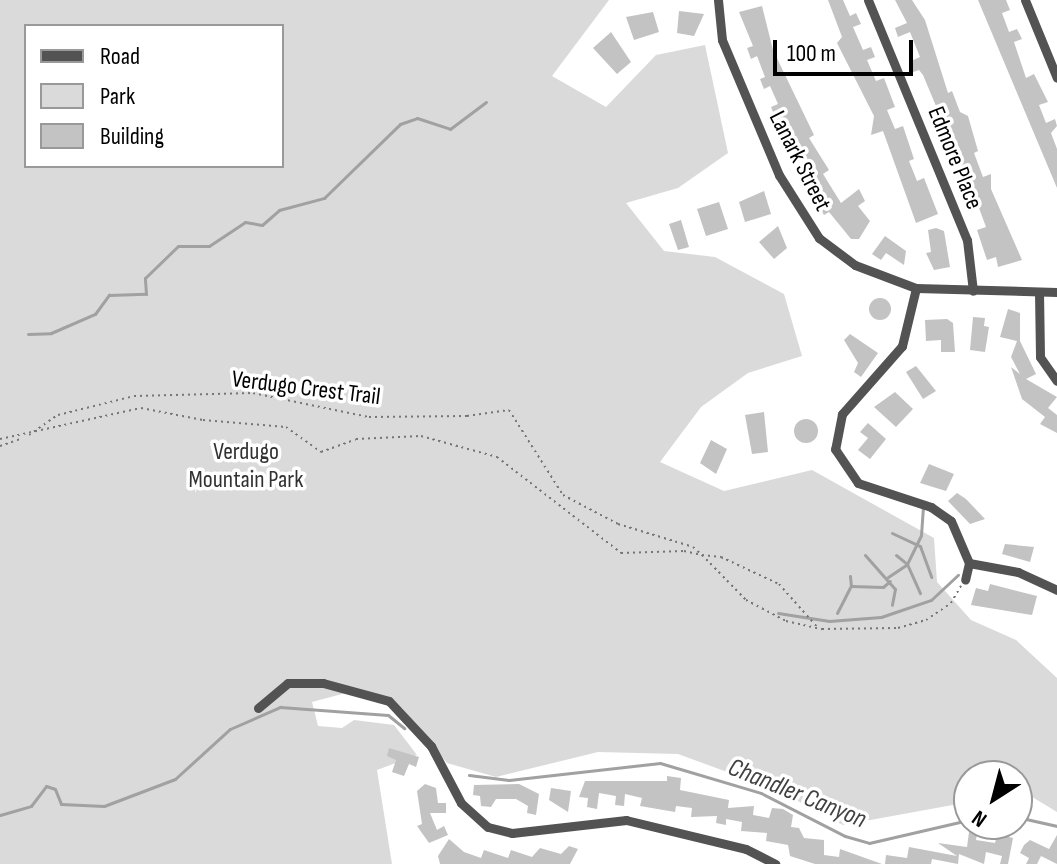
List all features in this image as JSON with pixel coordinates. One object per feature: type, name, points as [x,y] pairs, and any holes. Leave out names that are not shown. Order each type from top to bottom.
[{"type":"street","name":"Lanark Street","points":[[718,0],[722,40],[800,212],[819,238],[855,265],[916,288],[1057,292]]},
{"type":"street","name":"Edmore Place","points":[[868,0],[967,240],[973,291]]},
{"type":"street","points":[[1025,0],[1057,78]]},
{"type":"street","points":[[916,288],[902,346],[842,414],[835,449],[858,483],[944,513],[960,535],[969,563],[965,580]]},
{"type":"street","points":[[1039,292],[1040,357],[1057,381]]},
{"type":"street","points":[[969,563],[1018,572],[1057,590]]},
{"type":"street","points":[[258,708],[288,683],[323,683],[376,696],[415,726],[451,778],[461,803],[488,827],[512,833],[626,820],[746,849],[775,864]]},
{"type":"path","name":"Verdugo Crest Trail","points":[[0,446],[25,438],[58,415],[134,396],[253,393],[369,417],[467,416],[509,410],[563,495],[618,524],[693,547],[702,555],[721,557],[779,584],[818,629]]},
{"type":"path","points":[[0,439],[25,438],[73,419],[141,408],[164,409],[203,420],[286,427],[321,452],[356,439],[421,436],[497,457],[621,553],[702,555],[763,613],[818,629],[867,631],[926,620],[951,603],[965,580]]},
{"type":"green space","name":"Verdugo Mountain Park","points":[[0,0],[609,0],[552,76],[606,107],[656,55],[705,45],[728,153],[678,188],[626,203],[664,251],[715,257],[784,294],[802,356],[748,373],[701,407],[660,462],[724,491],[812,470],[934,538],[937,582],[971,620],[1016,640],[1057,678],[1057,812],[1033,797],[1033,760],[953,760],[953,805],[843,825],[779,791],[678,754],[598,752],[496,777],[447,763],[402,708],[357,690],[312,702],[318,726],[342,728],[354,720],[394,725],[417,755],[377,770],[392,864],[0,864]]},
{"type":"building","points":[[828,0],[843,0],[850,16],[856,13],[861,24],[853,27],[863,50],[871,47],[875,57],[867,60],[876,81],[884,78],[895,107],[887,110],[895,129],[903,126],[914,159],[909,161],[917,181],[924,178],[938,214],[916,223],[883,131],[871,135],[874,116],[837,43],[842,37]]},
{"type":"building","points":[[895,0],[912,0],[925,20],[948,93],[952,91],[960,112],[968,116],[978,151],[974,153],[983,177],[991,174],[991,189],[1022,260],[998,267],[996,257],[987,260],[977,230],[986,227],[979,208],[971,211],[967,200],[975,197],[960,165],[953,168],[948,158],[961,152],[952,131],[938,137],[927,109],[936,106],[923,75],[919,70],[913,72],[909,62],[920,57],[910,32],[898,37],[895,28],[907,23]]},
{"type":"building","points":[[978,0],[1006,0],[1010,10],[1002,13],[1009,32],[1017,29],[1022,39],[1014,42],[1026,78],[1034,74],[1048,102],[1039,105],[1046,123],[1055,119],[1057,126],[1051,133],[1057,149],[1057,188]]},
{"type":"building","points":[[762,6],[773,50],[814,135],[809,138],[829,170],[823,174],[841,203],[859,189],[865,201],[858,206],[870,221],[859,239],[851,239],[829,212],[824,215],[802,182],[798,172],[805,169],[799,155],[792,157],[788,149],[771,107],[778,104],[770,86],[764,89],[760,79],[765,77],[757,56],[751,59],[747,48],[753,46],[739,12]]},
{"type":"building","points":[[679,11],[704,14],[694,36],[677,33]]},
{"type":"building","points":[[653,12],[659,32],[634,40],[626,17]]},
{"type":"building","points":[[611,32],[631,62],[617,74],[593,48]]},
{"type":"building","points":[[764,191],[771,214],[745,222],[739,202]]},
{"type":"building","points":[[719,202],[728,229],[706,236],[697,209]]},
{"type":"building","points":[[681,220],[689,247],[678,250],[669,224]]},
{"type":"building","points":[[778,226],[787,248],[774,259],[759,242]]},
{"type":"building","points":[[936,228],[944,231],[950,267],[934,270],[926,253],[931,252],[928,230]]},
{"type":"building","points":[[885,236],[906,251],[904,265],[886,253],[881,260],[872,254]]},
{"type":"building","points":[[880,298],[888,301],[891,309],[888,317],[880,320],[872,317],[869,309],[872,301]]},
{"type":"building","points":[[1008,309],[1020,313],[1020,341],[1036,374],[1026,379],[1057,397],[1048,408],[1057,415],[1057,433],[1040,424],[1045,417],[1022,399],[1011,367],[1020,374],[1011,357],[1017,341],[1000,337]]},
{"type":"building","points":[[973,317],[985,318],[984,326],[989,327],[985,352],[970,350]]},
{"type":"building","points":[[947,319],[953,323],[955,352],[941,352],[941,340],[926,341],[925,320]]},
{"type":"building","points":[[850,334],[878,353],[861,377],[854,372],[858,363],[844,340]]},
{"type":"building","points":[[916,366],[936,391],[923,399],[906,372]]},
{"type":"building","points":[[895,392],[913,409],[896,427],[874,407]]},
{"type":"building","points":[[764,412],[768,452],[752,454],[745,415]]},
{"type":"building","points":[[806,419],[815,422],[818,431],[815,440],[806,443],[797,440],[794,431],[797,422]]},
{"type":"building","points":[[868,423],[886,439],[870,459],[858,450],[868,438],[860,432]]},
{"type":"building","points":[[711,440],[727,449],[716,474],[700,463]]},
{"type":"building","points":[[929,464],[954,474],[946,491],[920,483]]},
{"type":"building","points":[[957,493],[985,519],[970,524],[948,501]]},
{"type":"building","points":[[1005,544],[1034,547],[1030,562],[1002,554]]},
{"type":"building","points":[[990,584],[1037,596],[1032,615],[971,605],[976,588],[988,591]]},
{"type":"building","points":[[389,748],[419,757],[416,767],[409,764],[404,776],[392,772],[396,760],[387,756]]},
{"type":"building","points":[[667,776],[681,778],[680,790],[729,800],[728,808],[754,806],[753,815],[769,818],[772,808],[783,809],[793,815],[791,827],[799,828],[804,838],[824,840],[824,855],[839,857],[840,849],[882,864],[815,864],[790,856],[788,845],[766,841],[767,833],[741,831],[742,822],[726,819],[726,825],[716,823],[717,816],[691,817],[692,808],[676,806],[675,812],[640,806],[642,798],[625,794],[624,806],[615,805],[616,796],[599,793],[597,809],[587,807],[588,798],[579,797],[585,781],[667,781]]},
{"type":"building","points":[[425,784],[436,788],[438,803],[446,803],[446,813],[430,813],[437,830],[444,826],[448,835],[429,843],[417,826],[422,824],[417,791]]},
{"type":"building","points":[[519,784],[539,794],[536,815],[527,813],[528,806],[516,799],[496,799],[491,807],[481,806],[480,796],[473,795],[474,785]]},
{"type":"building","points":[[551,788],[571,791],[568,812],[549,800]]},
{"type":"building","points":[[1057,835],[1057,864],[1041,856],[1037,864],[1026,864],[1029,858],[1020,853],[1030,840],[1049,849]]},
{"type":"building","points":[[449,839],[464,852],[481,858],[484,850],[508,858],[511,850],[532,857],[540,848],[561,854],[569,846],[578,849],[570,864],[440,864],[438,856]]},
{"type":"building","points":[[968,840],[995,843],[996,840],[1013,840],[1008,864],[1000,864],[1002,856],[986,852],[984,864],[959,854],[958,864],[932,859],[931,864],[885,864],[886,855],[907,858],[909,847],[957,856],[938,843],[967,847]]},
{"type":"waterway","points":[[28,334],[51,333],[95,314],[109,295],[146,294],[145,278],[178,246],[209,246],[245,222],[262,225],[279,210],[324,198],[400,124],[417,118],[450,129],[486,102]]},
{"type":"waterway","points":[[888,577],[907,564],[921,535],[923,506]]},
{"type":"waterway","points":[[892,533],[920,546],[931,577]]},
{"type":"waterway","points":[[865,555],[895,589],[892,605]]},
{"type":"waterway","points":[[896,555],[907,564],[920,593]]},
{"type":"waterway","points":[[778,613],[829,621],[881,617],[931,600],[958,575]]},
{"type":"waterway","points":[[837,613],[851,586],[850,576]]},
{"type":"waterway","points":[[851,586],[883,587],[890,581]]},
{"type":"waterway","name":"Chandler Canyon","points":[[0,815],[31,806],[46,786],[55,789],[61,804],[104,806],[175,779],[230,729],[280,707],[388,715],[404,728]]},
{"type":"waterway","name":"Chandler Canyon","points":[[469,775],[509,780],[660,763],[761,793],[845,836],[869,843],[953,824]]},
{"type":"waterway","name":"Chandler Canyon","points":[[1033,821],[1057,826]]}]
